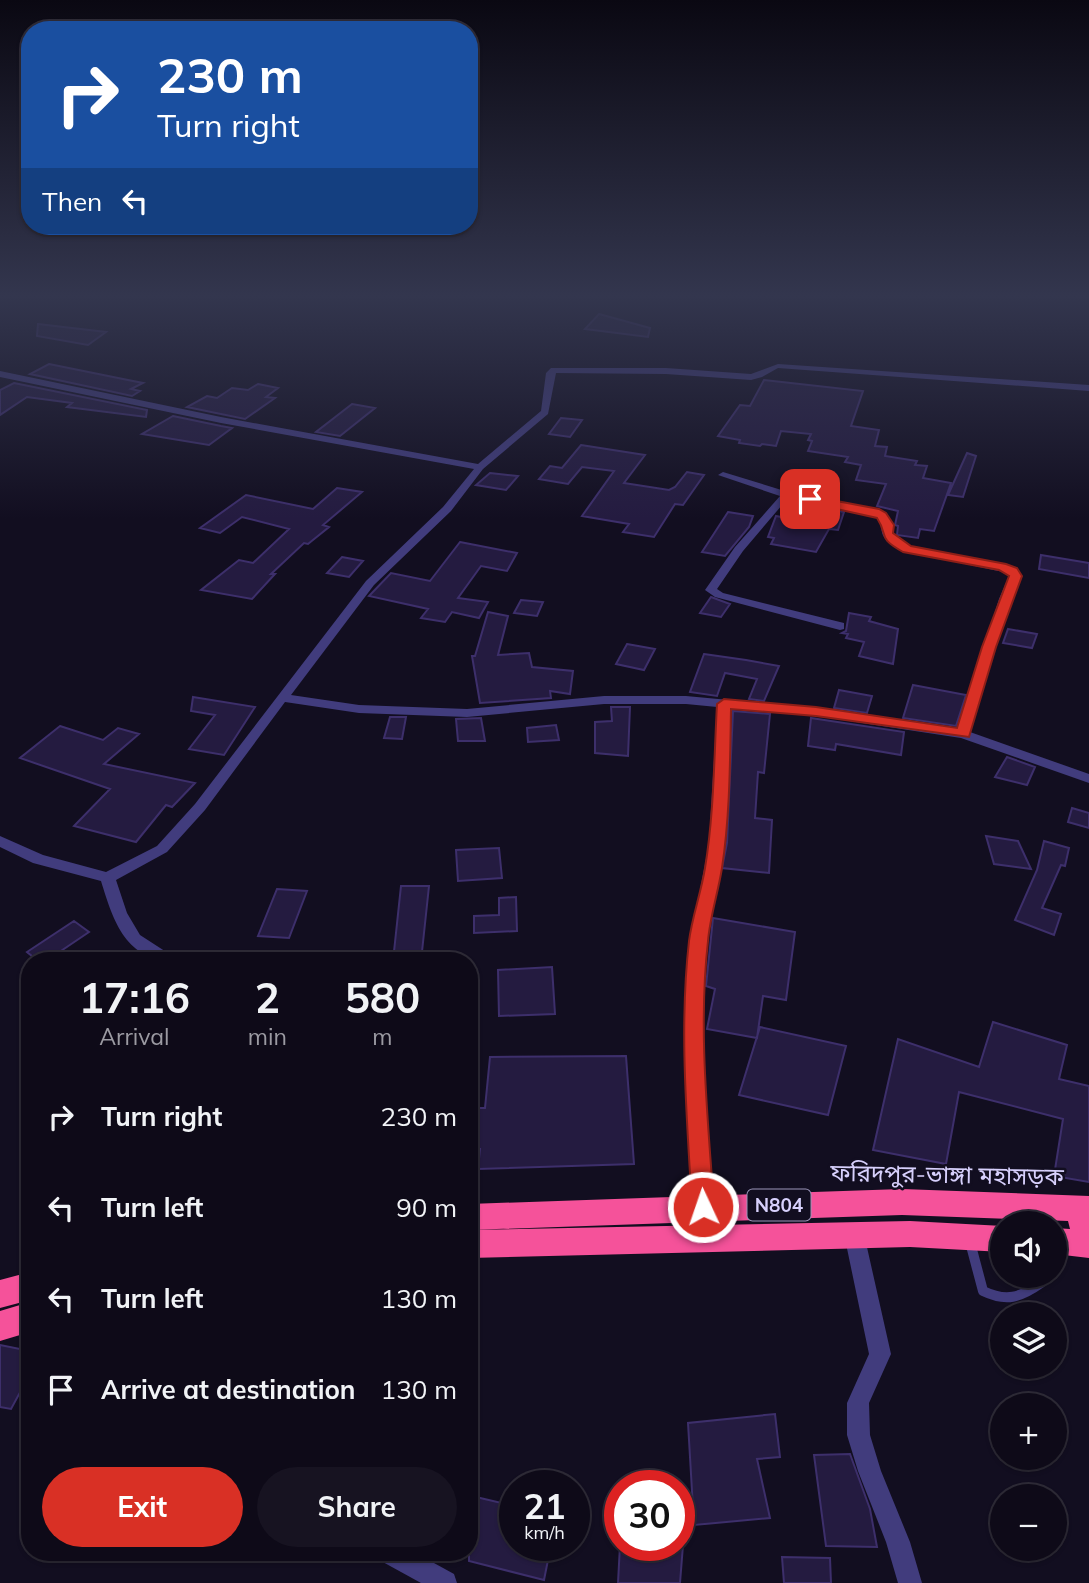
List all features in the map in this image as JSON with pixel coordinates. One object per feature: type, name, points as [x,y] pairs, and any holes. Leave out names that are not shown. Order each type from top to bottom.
[{"type":"highway","name":"ফরিদপুর-ভাঙ্গা মহাসড়ক","points":[[478,1217],[703,1207],[944,1202],[1084,1209]]},
{"type":"highway","points":[[944,1202],[961,1237]]},
{"type":"highway","points":[[1067,1241],[1089,1242],[1084,1209]]},
{"type":"highway","name":"N804","points":[[478,1244],[708,1240],[854,1234],[990,1238]]},
{"type":"highway","points":[[0,1294],[21,1288]]},
{"type":"highway","points":[[0,1326],[21,1320]]},
{"type":"street","points":[[0,841],[38,859],[108,878],[162,849],[200,807],[370,583],[447,509],[480,467],[545,412],[552,372]]},
{"type":"street","points":[[678,372],[751,377],[761,376],[766,372]]},
{"type":"street","points":[[861,372],[1089,388]]},
{"type":"street","points":[[0,374],[220,420],[306,433],[480,467]]},
{"type":"street","points":[[723,475],[786,495],[874,511],[882,515],[888,525],[887,534],[894,542],[907,549],[1013,571],[1015,576],[989,647],[963,734]]},
{"type":"street","points":[[786,495],[739,549],[711,590],[719,596],[840,626]]},
{"type":"street","points":[[282,698],[359,709],[467,713],[604,699],[724,704],[816,712],[963,734],[1089,779]]},
{"type":"street","points":[[708,1240],[703,1207],[696,1090],[695,1001],[699,940],[714,867],[720,809],[724,704]]},
{"type":"street","points":[[108,878],[119,913],[134,939],[154,952]]},
{"type":"street","points":[[854,1234],[880,1354],[875,1371],[858,1403],[859,1424],[864,1453],[897,1538],[910,1583]]},
{"type":"street","points":[[406,1561],[445,1583]]},
{"type":"lane","points":[[961,1237],[983,1291],[998,1299],[1024,1296],[1034,1288]]},
{"type":"building","points":[[88,372],[143,383],[131,389],[140,391],[132,396],[30,374]]},
{"type":"building","points":[[764,380],[863,391],[851,426],[879,430],[875,446],[887,447],[885,456],[917,461],[915,465],[927,466],[923,478],[951,483],[934,531],[920,529],[918,538],[897,535],[898,526],[895,525],[898,511],[877,506],[886,484],[856,480],[861,465],[845,462],[848,457],[808,451],[812,441],[808,440],[811,434],[781,431],[776,446],[739,443],[740,440],[718,436],[740,405],[750,406]]},
{"type":"building","points":[[14,383],[147,410],[146,417],[67,407],[72,403],[27,397],[0,415],[0,390]]},
{"type":"building","points":[[258,384],[278,388],[266,397],[275,398],[245,419],[187,407],[207,396],[217,398],[232,388],[248,390]]},
{"type":"building","points":[[352,404],[375,408],[340,436],[316,432]]},
{"type":"building","points":[[173,416],[232,428],[209,445],[142,434]]},
{"type":"building","points":[[561,418],[582,420],[570,437],[549,434]]},
{"type":"building","points":[[581,445],[645,455],[624,483],[669,490],[675,487],[687,472],[704,475],[683,505],[675,504],[654,537],[623,532],[629,524],[582,516],[614,471],[582,467],[568,484],[539,479],[550,466],[562,468]]},
{"type":"building","points":[[967,453],[976,456],[963,497],[948,495]]},
{"type":"building","points":[[490,473],[518,476],[506,490],[476,485]]},
{"type":"building","points":[[337,488],[362,492],[323,525],[329,527],[308,544],[304,543],[271,574],[275,574],[252,599],[201,590],[239,560],[253,563],[289,529],[242,517],[220,533],[200,528],[246,495],[313,509]]},
{"type":"building","points":[[819,507],[844,512],[838,530],[829,529],[816,552],[771,544],[774,538],[768,537],[776,516],[800,521],[805,511],[815,513]]},
{"type":"building","points":[[728,512],[753,516],[749,527],[725,556],[702,552]]},
{"type":"building","points":[[460,542],[517,553],[507,571],[481,566],[458,598],[488,602],[479,618],[452,612],[445,622],[421,618],[428,609],[369,596],[391,573],[430,581]]},
{"type":"building","points":[[1041,555],[1089,563],[1089,578],[1039,569]]},
{"type":"building","points":[[342,557],[363,561],[349,577],[327,573]]},
{"type":"building","points":[[711,597],[730,604],[721,617],[700,613]]},
{"type":"building","points":[[521,600],[543,602],[537,616],[514,613]]},
{"type":"building","points":[[488,612],[508,616],[498,655],[529,653],[532,667],[573,671],[570,694],[550,691],[551,698],[480,703],[472,656],[475,656]]},
{"type":"building","points":[[849,613],[871,617],[869,621],[898,629],[893,664],[859,656],[864,642],[846,638],[848,634],[842,633],[846,631]]},
{"type":"building","points":[[1008,629],[1037,634],[1032,648],[1003,643]]},
{"type":"building","points":[[627,644],[655,649],[644,670],[616,664]]},
{"type":"building","points":[[704,654],[779,666],[764,701],[749,699],[757,679],[725,673],[717,696],[690,692]]},
{"type":"building","points":[[913,685],[966,695],[956,726],[903,718]]},
{"type":"building","points":[[839,690],[872,696],[867,713],[834,708]]},
{"type":"building","points":[[193,697],[255,707],[224,755],[189,749],[215,715],[191,711]]},
{"type":"building","points":[[611,707],[630,707],[628,756],[595,753],[595,722],[612,721]]},
{"type":"building","points":[[733,711],[770,714],[764,773],[758,772],[755,818],[772,820],[769,873],[722,868],[727,843]]},
{"type":"building","points":[[390,717],[406,717],[402,739],[384,738]]},
{"type":"building","points":[[481,718],[485,741],[458,741],[456,719]]},
{"type":"building","points":[[811,718],[904,732],[901,755],[836,744],[835,750],[808,746]]},
{"type":"building","points":[[556,725],[559,740],[528,742],[527,728]]},
{"type":"building","points":[[60,726],[103,740],[118,728],[139,734],[104,764],[195,783],[172,807],[166,805],[136,842],[74,826],[110,789],[20,758]]},
{"type":"building","points":[[1007,757],[1035,767],[1027,785],[995,777]]},
{"type":"building","points":[[1072,808],[1089,813],[1089,828],[1068,822]]},
{"type":"building","points":[[986,836],[1018,841],[1031,869],[994,864]]},
{"type":"building","points":[[1044,841],[1069,848],[1065,866],[1061,865],[1042,908],[1061,914],[1054,935],[1015,920],[1037,870]]},
{"type":"building","points":[[499,848],[502,878],[458,881],[456,850]]},
{"type":"building","points":[[401,886],[429,886],[422,952],[394,952]]},
{"type":"building","points":[[277,889],[307,891],[289,938],[258,936]]},
{"type":"building","points":[[516,897],[517,931],[474,933],[474,916],[499,915],[499,898]]},
{"type":"building","points":[[713,918],[795,932],[786,1000],[763,996],[757,1038],[707,1029],[715,989],[706,986]]},
{"type":"building","points":[[74,921],[89,932],[59,952],[27,952]]},
{"type":"building","points":[[552,967],[555,1014],[499,1016],[498,970]]},
{"type":"building","points":[[993,1022],[1067,1045],[1059,1079],[1089,1086],[1089,1182],[1054,1176],[1063,1119],[959,1092],[946,1164],[873,1150],[898,1039],[979,1067]]},
{"type":"building","points":[[760,1027],[846,1046],[828,1115],[739,1095]]},
{"type":"building","points":[[626,1056],[634,1164],[478,1169],[478,1108],[485,1108],[490,1057]]},
{"type":"building","points":[[0,1345],[21,1349],[21,1391],[11,1409],[0,1407]]},
{"type":"building","points":[[775,1414],[780,1457],[757,1459],[770,1518],[695,1525],[695,1470],[691,1470],[688,1423]]},
{"type":"building","points":[[850,1454],[870,1509],[877,1547],[826,1546],[814,1455]]},
{"type":"building","points":[[478,1497],[499,1502],[499,1561],[548,1561],[544,1580],[469,1561],[478,1561]]},
{"type":"building","points":[[782,1557],[830,1558],[831,1583],[784,1583]]},
{"type":"building","points":[[619,1561],[682,1561],[680,1583],[618,1583]]},
{"type":"route","points":[[703,1207],[696,1090],[695,1001],[699,940],[714,867],[720,809],[724,704],[816,712],[963,734],[989,647],[1015,576],[1013,571],[1002,567],[907,549],[894,542],[887,534],[888,525],[882,515],[874,511],[810,499]]}]
